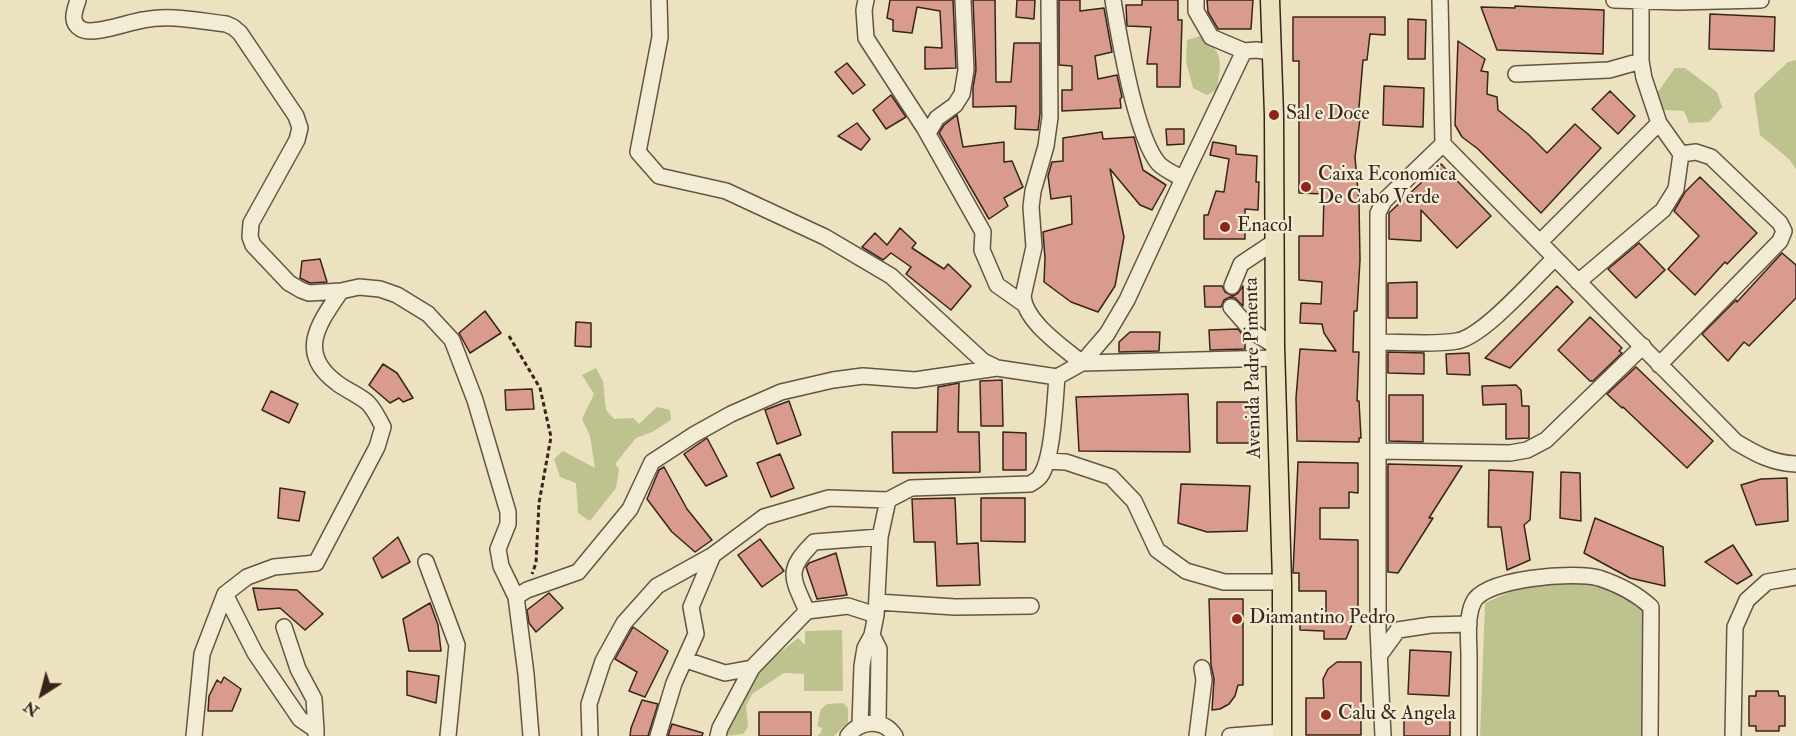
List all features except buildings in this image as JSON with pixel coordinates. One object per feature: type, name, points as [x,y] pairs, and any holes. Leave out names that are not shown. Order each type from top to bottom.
[{"type":"main road","name":"Avenida Padre Pimenta","points":[[1270,0],[1282,582],[1282,734]]},
{"type":"street","points":[[78,0],[73,16],[75,24],[82,30],[94,31],[158,17],[226,24],[240,33],[296,116],[300,128],[297,140],[251,223],[250,237],[253,245],[289,283],[301,290],[309,293],[341,291],[359,287],[397,295],[428,314],[452,340],[475,400],[508,512],[508,524],[498,549],[501,566],[521,593],[531,736]]},
{"type":"street","points":[[659,0],[660,37],[638,152],[659,176],[726,191],[825,237],[891,276],[983,361],[997,368]]},
{"type":"street","points":[[866,0],[864,10],[866,38],[928,133],[983,232],[982,250],[997,285],[1024,304]]},
{"type":"street","points":[[928,133],[937,117],[955,105],[962,94],[966,70],[963,0]]},
{"type":"street","points":[[1049,0],[1050,117],[1046,146],[1033,191],[1031,207],[1034,247],[1023,296],[1030,318],[1082,363],[1276,352]]},
{"type":"street","points":[[1113,0],[1121,44],[1145,140],[1160,164],[1182,179]]},
{"type":"street","points":[[1196,0],[1196,11],[1211,38],[1245,51],[1272,52]]},
{"type":"street","points":[[1440,0],[1443,144],[1736,442],[1759,456],[1783,464],[1796,464]]},
{"type":"street","points":[[1614,0],[1761,0]]},
{"type":"street","points":[[1578,282],[1663,210],[1676,189],[1681,154],[1659,123],[1644,78],[1641,61],[1641,1]]},
{"type":"street","points":[[521,593],[578,572],[630,509],[652,462],[731,414],[781,392],[833,380],[863,376],[915,380],[997,368],[1057,377],[1082,363],[1107,334],[1128,300],[1182,179],[1245,51]]},
{"type":"street","points":[[1516,74],[1609,70],[1641,61]]},
{"type":"street","points":[[917,116],[937,117]]},
{"type":"street","points":[[1540,242],[1659,123]]},
{"type":"street","points":[[1383,736],[1379,656],[1378,213],[1384,201],[1443,144]]},
{"type":"street","points":[[1659,365],[1780,241],[1784,231],[1780,223],[1711,157],[1696,152],[1681,154]]},
{"type":"street","points":[[1232,286],[1241,264],[1274,242]]},
{"type":"street","points":[[1378,342],[1456,342],[1469,338],[1486,325],[1555,258]]},
{"type":"street","points":[[194,736],[202,654],[225,594],[247,577],[274,567],[316,563],[377,447],[383,427],[369,404],[334,381],[317,364],[314,341],[320,322],[341,291]]},
{"type":"street","points":[[1231,307],[1253,332],[1276,352]]},
{"type":"street","points":[[1379,451],[1510,453],[1527,450],[1546,440],[1643,346]]},
{"type":"street","points":[[590,736],[589,704],[603,661],[624,623],[657,586],[713,555],[764,517],[829,498],[888,500],[911,488],[1030,484],[1042,474],[1047,461],[1057,377]]},
{"type":"street","points":[[1047,461],[1066,462],[1111,477],[1134,501],[1157,550],[1186,571],[1224,582],[1282,582]]},
{"type":"street","points":[[860,725],[862,666],[865,648],[872,635],[880,537],[888,500]]},
{"type":"street","points":[[807,611],[793,574],[798,558],[814,542],[880,537]]},
{"type":"street","points":[[658,736],[674,683],[696,634],[692,607],[713,555]]},
{"type":"street","points":[[426,562],[457,645],[448,736]]},
{"type":"street","points":[[1469,736],[1469,624],[1473,603],[1478,596],[1492,588],[1564,574],[1598,578],[1639,596],[1651,607],[1650,736]]},
{"type":"street","points":[[1733,736],[1735,627],[1747,600],[1767,582],[1796,577]]},
{"type":"street","points":[[225,594],[261,662],[300,719],[316,733]]},
{"type":"street","points":[[718,736],[752,668],[807,611],[848,606],[876,608],[1031,606]]},
{"type":"street","points":[[1379,656],[1398,630],[1431,625],[1469,624]]},
{"type":"street","points":[[284,627],[298,669],[314,699],[316,733]]},
{"type":"street","points":[[872,635],[879,649],[878,724]]},
{"type":"street","points":[[686,660],[725,673],[752,668]]},
{"type":"street","points":[[1197,736],[1204,680],[1202,668]]},
{"type":"street","points":[[725,673],[735,701]]},
{"type":"street","points":[[848,736],[860,725],[868,723],[885,726],[895,736]]},
{"type":"street","points":[[1230,736],[1282,734]]},
{"type":"path","points":[[509,336],[540,388],[551,437],[539,503],[536,563],[521,593]]},
{"type":"green space","points":[[1200,36],[1214,47],[1220,65],[1217,90],[1207,95],[1193,88],[1186,62],[1187,40]]},
{"type":"green space","points":[[1796,60],[1796,169],[1789,159],[1760,135],[1754,94],[1788,62]]},
{"type":"green space","points":[[1675,68],[1685,68],[1717,92],[1722,107],[1709,122],[1689,123],[1684,111],[1664,110],[1657,93]]},
{"type":"green space","points":[[596,368],[603,381],[606,410],[614,419],[633,418],[639,424],[657,407],[670,410],[671,420],[652,432],[636,438],[615,464],[619,469],[616,488],[590,521],[578,513],[576,483],[560,477],[554,459],[563,451],[595,468],[590,436],[582,419],[594,394],[582,375]]},
{"type":"green space","points":[[1558,579],[1598,583],[1648,610],[1645,736],[1480,736],[1485,603],[1528,584]]},
{"type":"green space","points":[[842,630],[843,691],[804,691],[804,674],[784,673],[752,694],[746,706],[748,727],[743,734],[724,736],[750,682],[772,659],[798,638],[805,645],[805,631]]},
{"type":"green space","points":[[843,703],[848,708],[848,722],[834,736],[817,736],[821,733],[822,728],[817,726],[821,709],[827,704]]},
{"type":"place","name":"Sal e Doce","points":[[1274,115]]},
{"type":"place","name":"Caixa Economica De Cabo Verde","points":[[1306,187]]},
{"type":"place","name":"Enacol","points":[[1225,227]]},
{"type":"place","name":"Diamantino Pedro","points":[[1237,619]]},
{"type":"place","name":"Calu & Angela","points":[[1326,715]]}]
